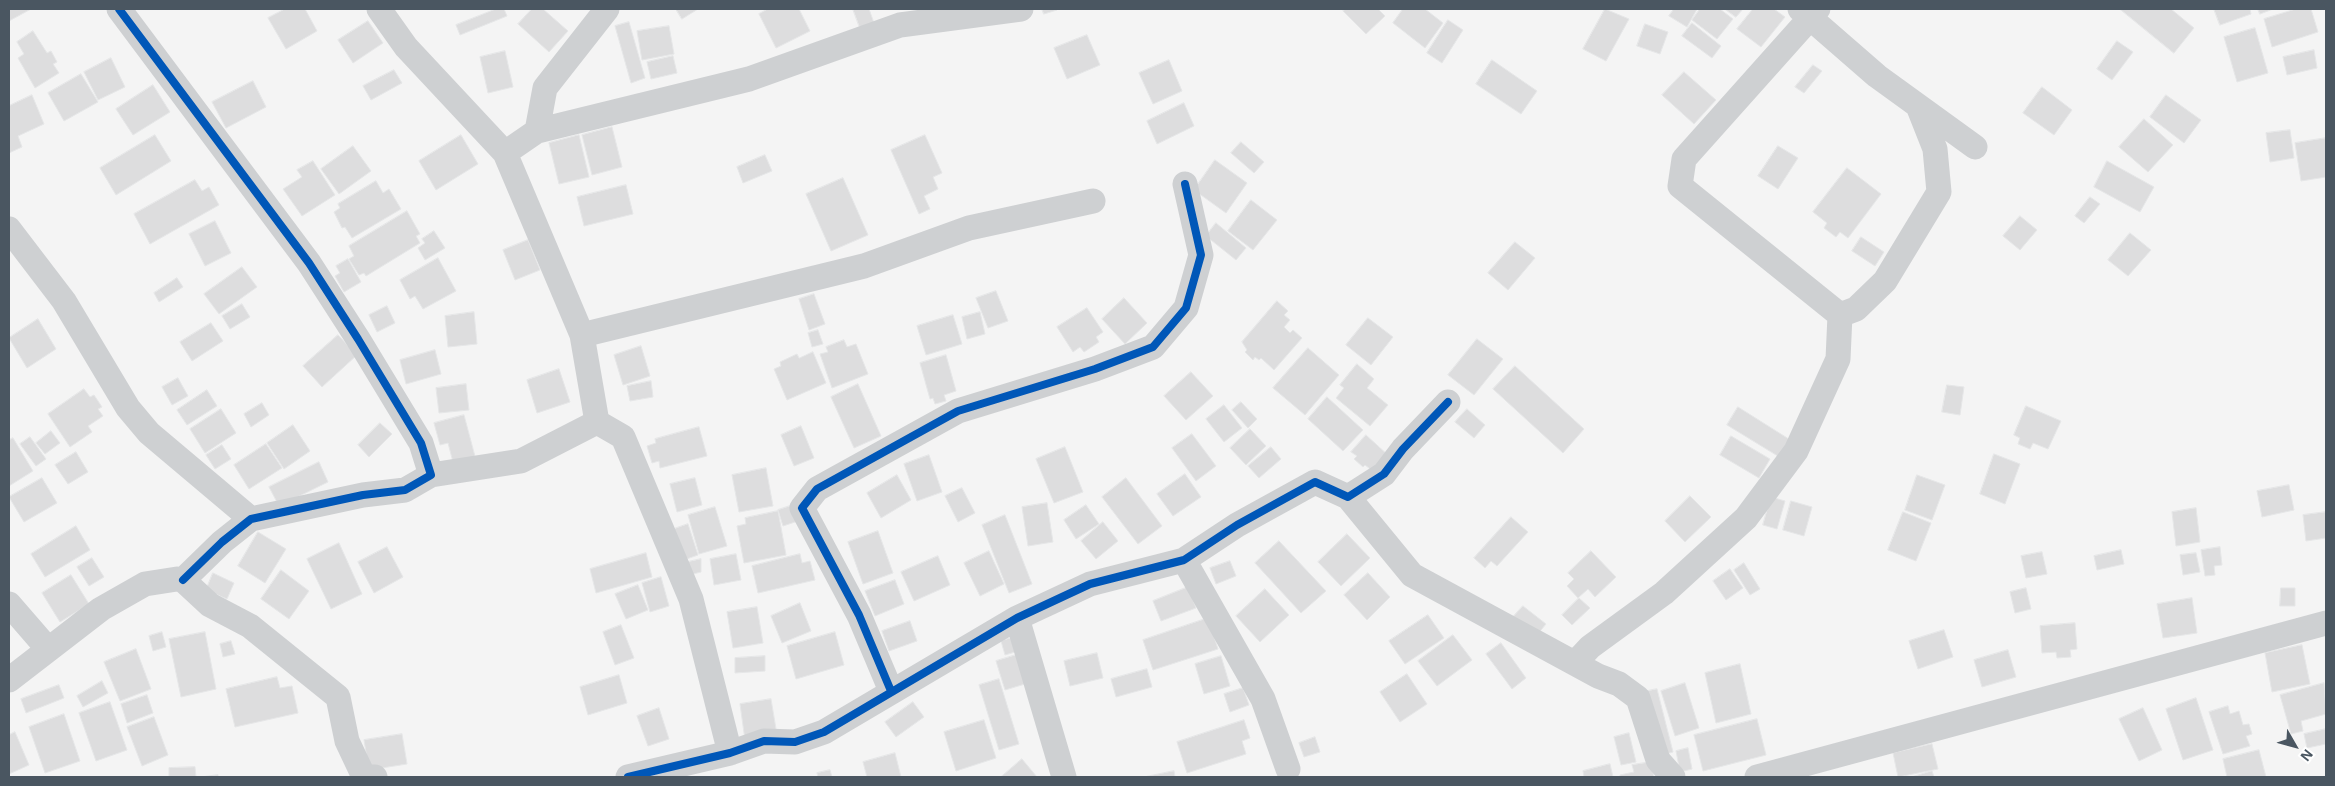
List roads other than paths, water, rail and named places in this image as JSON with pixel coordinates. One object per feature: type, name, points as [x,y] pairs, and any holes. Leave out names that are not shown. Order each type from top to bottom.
[{"type":"street","points":[[119,9],[309,263],[358,339],[421,444],[431,475]]},
{"type":"street","points":[[379,9],[406,47],[505,153],[582,335],[597,422]]},
{"type":"street","points":[[537,131],[545,88],[607,9]]},
{"type":"street","points":[[505,153],[537,131],[749,79],[900,25],[1021,9]]},
{"type":"street","points":[[1840,315],[1680,186],[1684,159],[1810,12],[1877,76],[1974,147]]},
{"type":"street","points":[[1840,315],[1856,309],[1885,281],[1939,192],[1934,149],[1918,106]]},
{"type":"street","points":[[891,691],[859,616],[802,508],[818,489],[958,411],[1095,369],[1153,347],[1186,308],[1201,255],[1185,184]]},
{"type":"street","points":[[582,335],[864,266],[969,228],[1093,201]]},
{"type":"street","points":[[9,230],[64,301],[128,408],[149,433],[251,520]]},
{"type":"street","points":[[1576,662],[1590,646],[1664,593],[1746,518],[1796,451],[1838,359],[1840,315]]},
{"type":"street","points":[[1348,497],[1384,474],[1403,449],[1448,402]]},
{"type":"street","points":[[182,580],[222,542],[251,520],[363,495],[405,490],[431,475],[521,461],[597,422]]},
{"type":"street","points":[[597,422],[623,437],[691,599],[730,753]]},
{"type":"street","points":[[628,777],[730,753],[764,741],[795,742],[824,732],[1017,618],[1090,584],[1184,560],[1238,525],[1315,482],[1348,497],[1412,574],[1576,662],[1598,676],[1618,684],[1638,698],[1658,760],[1673,777]]},
{"type":"street","points":[[1184,560],[1263,699],[1288,769]]},
{"type":"street","points":[[9,680],[102,609],[145,584],[178,578],[210,605],[250,626],[338,697],[347,741],[364,777],[375,777]]},
{"type":"street","points":[[9,604],[48,649]]},
{"type":"street","points":[[1017,618],[1064,777]]},
{"type":"street","points":[[1757,777],[2326,624]]}]
